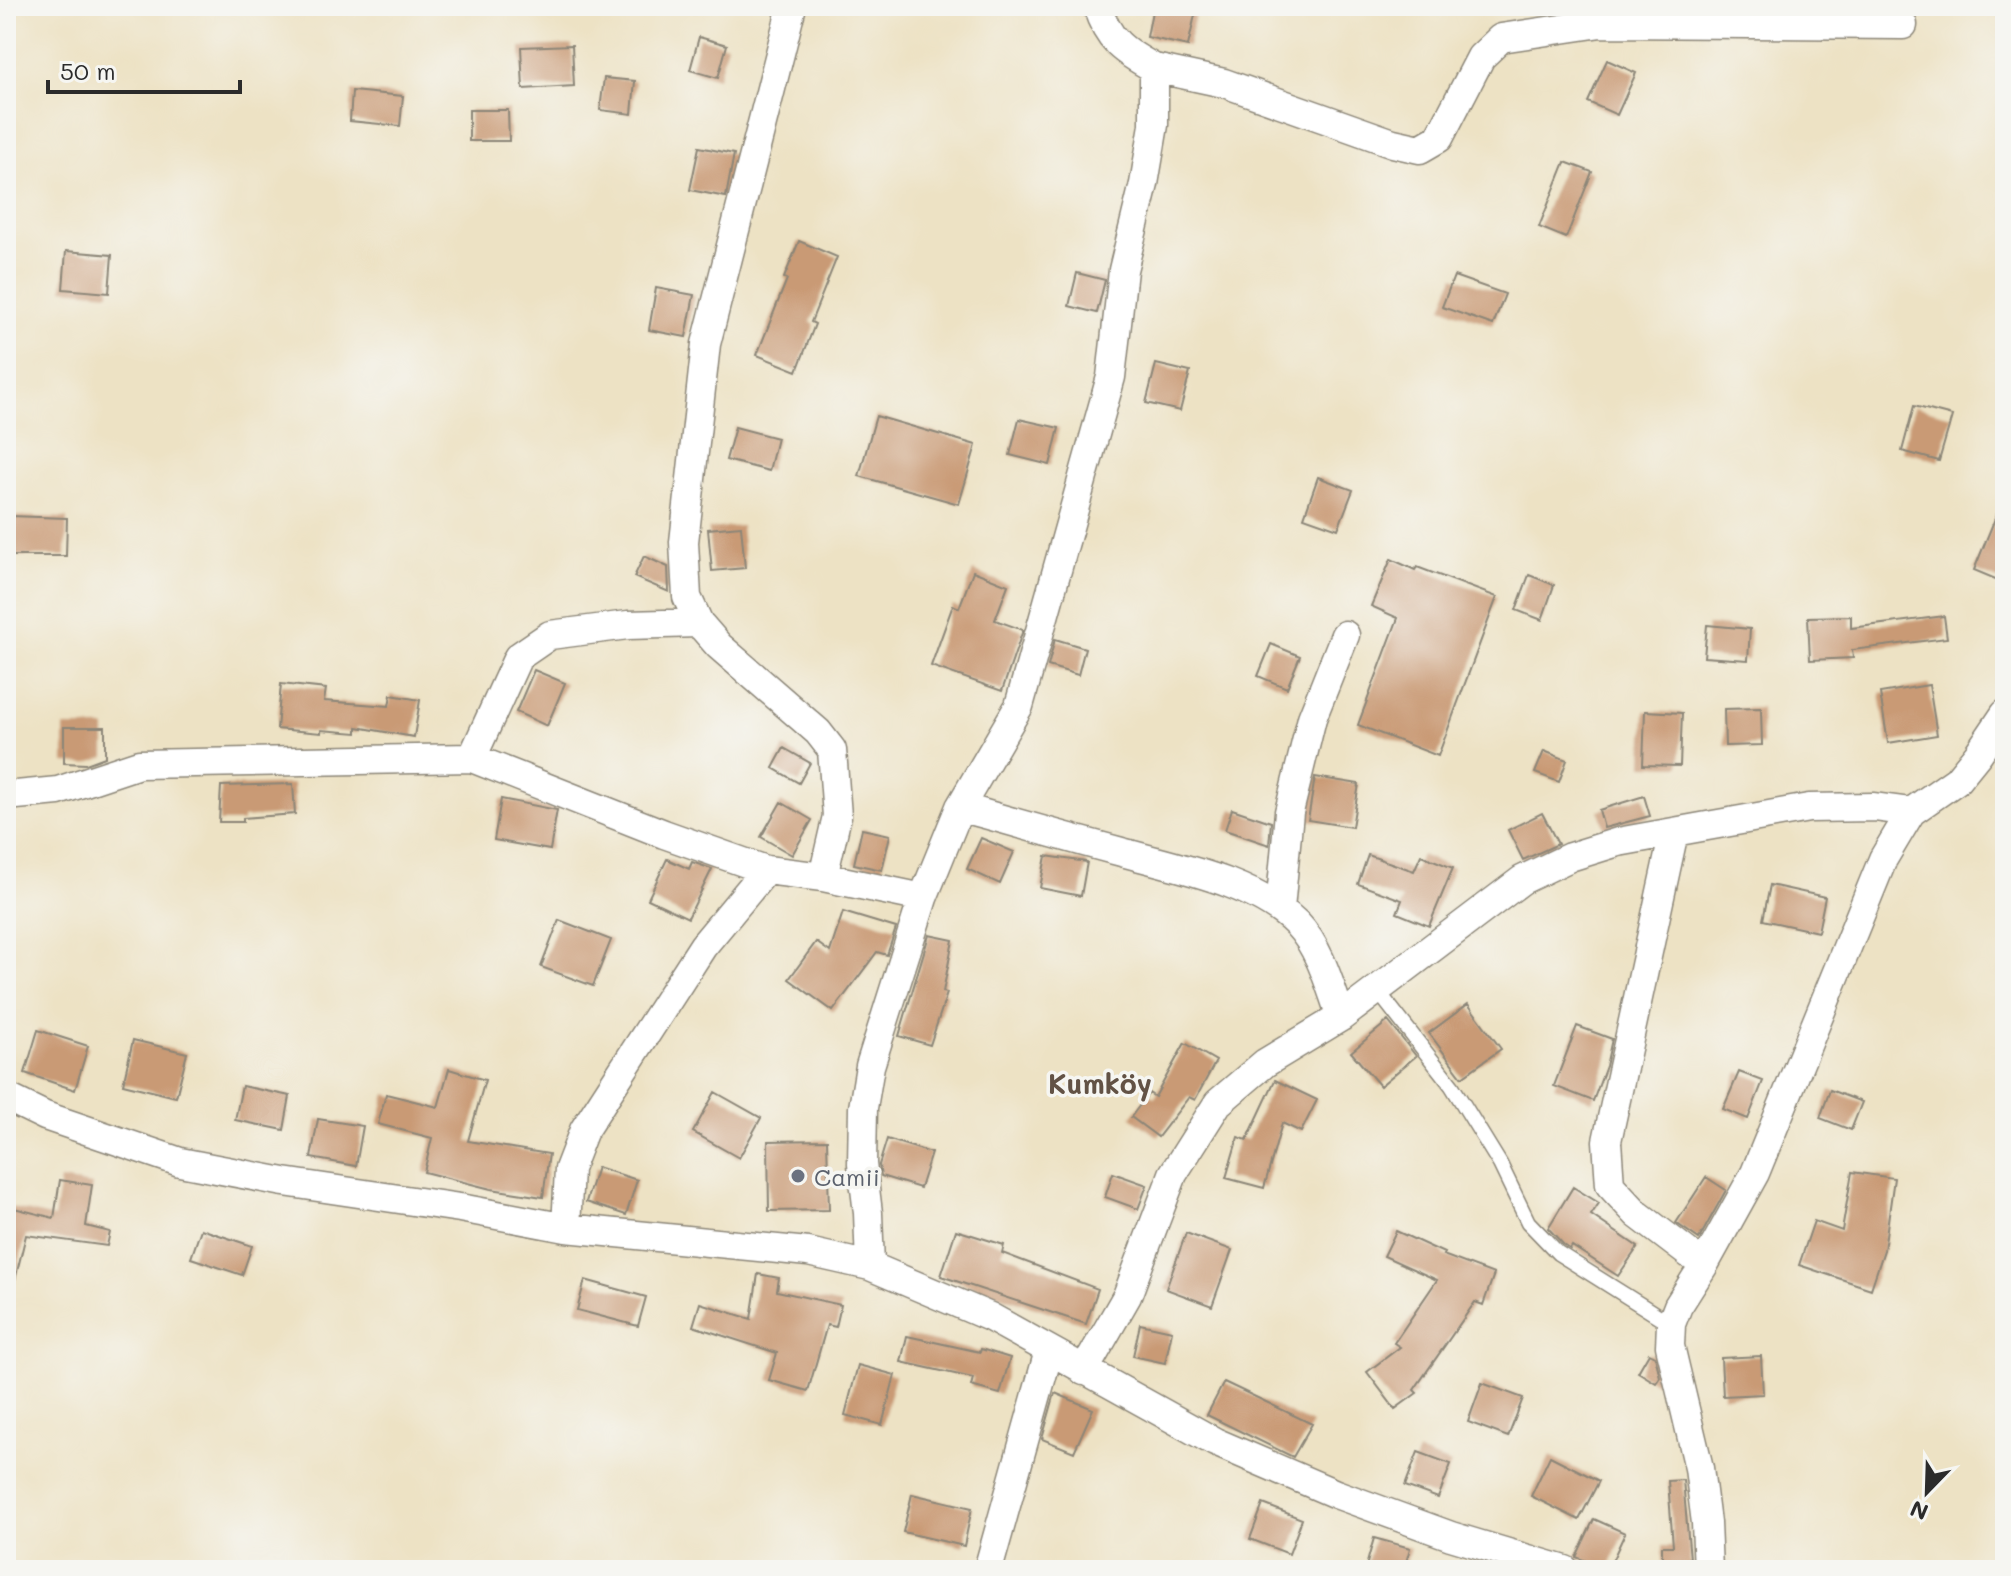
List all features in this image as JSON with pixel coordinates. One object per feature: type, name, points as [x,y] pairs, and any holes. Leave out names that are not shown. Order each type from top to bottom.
[{"type":"street","points":[[792,6],[706,344],[684,542],[687,597],[699,623],[719,646],[818,732],[832,750],[837,816],[823,877]]},
{"type":"street","points":[[1097,6],[1102,21],[1123,52],[1154,68],[1224,83],[1393,143],[1420,149],[1439,138],[1481,57],[1501,38],[1601,23],[1903,25]]},
{"type":"street","points":[[870,1266],[862,1164],[863,1108],[870,1066],[923,898],[960,807],[1019,706],[1111,377],[1123,270],[1144,184],[1154,125],[1154,68]]},
{"type":"street","points":[[472,758],[518,657],[550,635],[628,625],[699,623]]},
{"type":"street","points":[[1280,909],[1289,812],[1312,718],[1345,635]]},
{"type":"street","points":[[1708,1570],[1699,1468],[1670,1346],[1671,1324],[1678,1306],[1755,1173],[1883,859],[1911,812],[1957,780],[2005,714]]},
{"type":"street","points":[[6,796],[58,791],[139,764],[472,758],[664,834],[766,870],[823,877],[923,898]]},
{"type":"street","points":[[960,807],[1181,869],[1256,894],[1299,926],[1321,963],[1341,1017]]},
{"type":"street","points":[[1084,1371],[1127,1296],[1173,1174],[1218,1103],[1265,1063],[1341,1017],[1522,880],[1570,857],[1606,846],[1809,808],[1874,807],[1911,812]]},
{"type":"street","points":[[1674,832],[1607,1141],[1610,1185],[1637,1214],[1704,1265]]},
{"type":"street","points":[[566,1228],[569,1169],[584,1130],[703,946],[766,870]]},
{"type":"street","points":[[6,1097],[45,1116],[180,1162],[566,1228],[808,1252],[870,1266],[990,1317],[1215,1442],[1336,1494],[1451,1536],[1565,1570]]},
{"type":"street","points":[[988,1570],[1049,1351]]},
{"type":"lane","points":[[1377,990],[1452,1086],[1500,1164],[1528,1222],[1558,1253],[1671,1324]]},
{"type":"building","points":[[1153,6],[1197,6],[1188,46],[1147,37]]},
{"type":"building","points":[[699,37],[727,45],[718,78],[690,70]]},
{"type":"building","points":[[572,45],[574,86],[523,89],[521,47]]},
{"type":"building","points":[[1607,60],[1636,73],[1617,115],[1588,102]]},
{"type":"building","points":[[604,78],[635,81],[632,114],[600,110]]},
{"type":"building","points":[[352,91],[403,96],[400,126],[350,121]]},
{"type":"building","points":[[469,110],[508,110],[509,141],[469,141]]},
{"type":"building","points":[[699,147],[734,154],[726,197],[690,190]]},
{"type":"building","points":[[1565,162],[1592,172],[1566,238],[1539,227]]},
{"type":"building","points":[[799,241],[837,257],[811,322],[815,324],[797,371],[757,355]]},
{"type":"building","points":[[66,251],[112,255],[109,293],[63,289]]},
{"type":"building","points":[[1077,273],[1105,280],[1097,313],[1069,306]]},
{"type":"building","points":[[1454,276],[1505,294],[1493,325],[1442,307]]},
{"type":"building","points":[[656,288],[694,295],[686,337],[649,330]]},
{"type":"building","points":[[1156,364],[1190,372],[1180,411],[1146,403]]},
{"type":"building","points":[[1914,406],[1952,416],[1939,461],[1902,451]]},
{"type":"building","points":[[876,416],[976,445],[959,504],[859,476]]},
{"type":"building","points":[[1019,419],[1059,428],[1050,465],[1010,455]]},
{"type":"building","points":[[735,427],[777,438],[769,471],[726,460]]},
{"type":"building","points":[[1318,477],[1353,490],[1338,529],[1304,517]]},
{"type":"building","points":[[2005,494],[2005,583],[1974,570]]},
{"type":"building","points":[[10,516],[67,518],[66,556],[9,556]]},
{"type":"building","points":[[741,526],[745,568],[712,571],[708,529]]},
{"type":"building","points":[[644,556],[668,567],[669,592],[634,577]]},
{"type":"building","points":[[1391,559],[1497,597],[1438,756],[1358,725],[1398,618],[1371,606]]},
{"type":"building","points":[[973,571],[1008,585],[995,620],[1023,630],[1002,691],[931,666],[953,605],[959,608]]},
{"type":"building","points":[[1529,575],[1554,585],[1542,620],[1516,610]]},
{"type":"building","points":[[1851,616],[1851,628],[1944,616],[1947,638],[1852,650],[1853,658],[1810,660],[1808,617]]},
{"type":"building","points":[[1707,625],[1750,629],[1748,660],[1704,657]]},
{"type":"building","points":[[1055,639],[1085,648],[1078,675],[1048,666]]},
{"type":"building","points":[[1271,644],[1300,656],[1287,688],[1258,676]]},
{"type":"building","points":[[534,670],[565,683],[547,726],[516,712]]},
{"type":"building","points":[[281,684],[326,689],[324,701],[389,706],[391,695],[420,700],[414,737],[357,727],[357,733],[277,729]]},
{"type":"building","points":[[1929,685],[1937,735],[1888,743],[1880,693]]},
{"type":"building","points":[[1761,708],[1762,745],[1725,746],[1724,709]]},
{"type":"building","points":[[1645,711],[1682,713],[1680,766],[1643,765]]},
{"type":"building","points":[[64,727],[105,727],[105,757],[86,764],[64,763]]},
{"type":"building","points":[[784,748],[810,763],[799,783],[773,768]]},
{"type":"building","points":[[1544,751],[1567,760],[1559,782],[1535,773]]},
{"type":"building","points":[[1315,777],[1359,784],[1352,827],[1308,820]]},
{"type":"building","points":[[293,784],[295,814],[243,818],[243,822],[219,822],[221,786]]},
{"type":"building","points":[[1644,796],[1650,816],[1604,828],[1599,810]]},
{"type":"building","points":[[501,799],[557,810],[550,850],[494,840]]},
{"type":"building","points":[[781,802],[812,820],[792,855],[761,837]]},
{"type":"building","points":[[1232,809],[1271,822],[1269,845],[1225,830]]},
{"type":"building","points":[[1542,813],[1558,844],[1523,860],[1508,830]]},
{"type":"building","points":[[862,829],[890,835],[882,870],[854,864]]},
{"type":"building","points":[[981,838],[1014,852],[1000,884],[967,869]]},
{"type":"building","points":[[1368,855],[1414,871],[1421,855],[1453,868],[1429,926],[1397,913],[1402,900],[1358,884]]},
{"type":"building","points":[[1046,856],[1087,862],[1081,896],[1040,888]]},
{"type":"building","points":[[667,859],[689,869],[692,862],[712,869],[688,918],[648,899]]},
{"type":"building","points":[[1770,885],[1825,897],[1818,932],[1763,920]]},
{"type":"building","points":[[843,912],[896,928],[887,955],[877,952],[833,1011],[789,979],[816,942],[830,952]]},
{"type":"building","points":[[559,920],[611,940],[593,986],[541,967]]},
{"type":"building","points":[[929,935],[953,940],[943,992],[947,993],[930,1045],[899,1036]]},
{"type":"building","points":[[1468,1004],[1501,1049],[1462,1077],[1429,1033]]},
{"type":"building","points":[[1388,1021],[1416,1056],[1380,1086],[1351,1052]]},
{"type":"building","points":[[1577,1026],[1612,1039],[1593,1101],[1554,1086]]},
{"type":"building","points":[[38,1030],[88,1046],[75,1090],[25,1073]]},
{"type":"building","points":[[133,1040],[187,1053],[176,1097],[123,1084]]},
{"type":"building","points":[[1185,1043],[1216,1061],[1195,1100],[1189,1097],[1158,1137],[1131,1117],[1149,1093],[1155,1097]]},
{"type":"building","points":[[449,1069],[485,1080],[468,1141],[549,1154],[543,1197],[491,1189],[424,1172],[432,1138],[378,1124],[386,1094],[438,1107]]},
{"type":"building","points":[[1739,1072],[1763,1081],[1748,1119],[1723,1109]]},
{"type":"building","points":[[1275,1080],[1317,1100],[1301,1132],[1282,1123],[1264,1188],[1226,1178],[1238,1137],[1247,1140]]},
{"type":"building","points":[[242,1086],[290,1096],[284,1130],[235,1120]]},
{"type":"building","points":[[1830,1090],[1862,1102],[1851,1130],[1820,1118]]},
{"type":"building","points":[[715,1092],[761,1118],[739,1158],[693,1132]]},
{"type":"building","points":[[318,1119],[363,1126],[356,1166],[311,1158]]},
{"type":"building","points":[[887,1139],[931,1153],[920,1188],[881,1176],[879,1165]]},
{"type":"building","name":"Camii","points":[[827,1140],[829,1210],[769,1211],[768,1141]]},
{"type":"building","points":[[597,1167],[637,1180],[626,1215],[586,1202]]},
{"type":"building","points":[[1852,1172],[1894,1178],[1884,1250],[1871,1289],[1799,1265],[1814,1221],[1842,1231]]},
{"type":"building","points":[[1113,1173],[1147,1185],[1138,1209],[1105,1197]]},
{"type":"building","points":[[1706,1177],[1726,1190],[1699,1239],[1676,1223]]},
{"type":"building","points":[[60,1180],[92,1185],[86,1226],[110,1232],[107,1246],[26,1235],[14,1284],[6,1283],[6,1206],[54,1218]]},
{"type":"building","points":[[1573,1187],[1599,1203],[1591,1215],[1638,1247],[1618,1276],[1572,1246],[1570,1249],[1564,1245],[1548,1228]]},
{"type":"building","points":[[201,1229],[252,1246],[242,1275],[191,1258]]},
{"type":"building","points":[[956,1230],[1004,1245],[1002,1253],[1098,1289],[1086,1324],[941,1276]]},
{"type":"building","points":[[1396,1231],[1443,1255],[1494,1274],[1483,1305],[1475,1302],[1414,1390],[1417,1393],[1395,1409],[1367,1372],[1400,1347],[1394,1343],[1437,1280],[1384,1256]]},
{"type":"building","points":[[1186,1233],[1232,1250],[1212,1306],[1166,1289]]},
{"type":"building","points":[[758,1274],[779,1278],[777,1291],[841,1305],[836,1327],[827,1325],[808,1391],[769,1380],[777,1353],[693,1326],[700,1303],[751,1319]]},
{"type":"building","points":[[585,1280],[646,1297],[638,1326],[577,1310]]},
{"type":"building","points":[[1140,1324],[1172,1331],[1165,1363],[1133,1356]]},
{"type":"building","points":[[907,1336],[980,1352],[981,1349],[1010,1358],[1000,1394],[971,1386],[973,1378],[901,1362]]},
{"type":"building","points":[[1649,1353],[1655,1356],[1660,1377],[1656,1383],[1638,1372]]},
{"type":"building","points":[[1761,1356],[1763,1394],[1723,1396],[1721,1358]]},
{"type":"building","points":[[858,1365],[895,1375],[882,1425],[845,1415]]},
{"type":"building","points":[[1224,1382],[1312,1424],[1293,1457],[1207,1415]]},
{"type":"building","points":[[1482,1383],[1523,1398],[1508,1437],[1468,1422]]},
{"type":"building","points":[[1055,1393],[1093,1409],[1074,1452],[1042,1439]]},
{"type":"building","points":[[1418,1452],[1451,1464],[1438,1498],[1405,1486]]},
{"type":"building","points":[[1550,1456],[1599,1481],[1579,1520],[1531,1496]]},
{"type":"building","points":[[1683,1480],[1691,1570],[1662,1570],[1662,1546],[1673,1546],[1668,1481]]},
{"type":"building","points":[[912,1494],[972,1508],[964,1546],[903,1532]]},
{"type":"building","points":[[1263,1504],[1302,1519],[1289,1554],[1250,1539]]},
{"type":"building","points":[[1594,1519],[1625,1533],[1608,1570],[1576,1557]]},
{"type":"building","points":[[1374,1538],[1410,1548],[1404,1570],[1365,1570]]},
{"type":"place","name":"Camii","points":[[798,1176]]},
{"type":"district","name":"Kumköy","points":[[1100,1083]]}]
